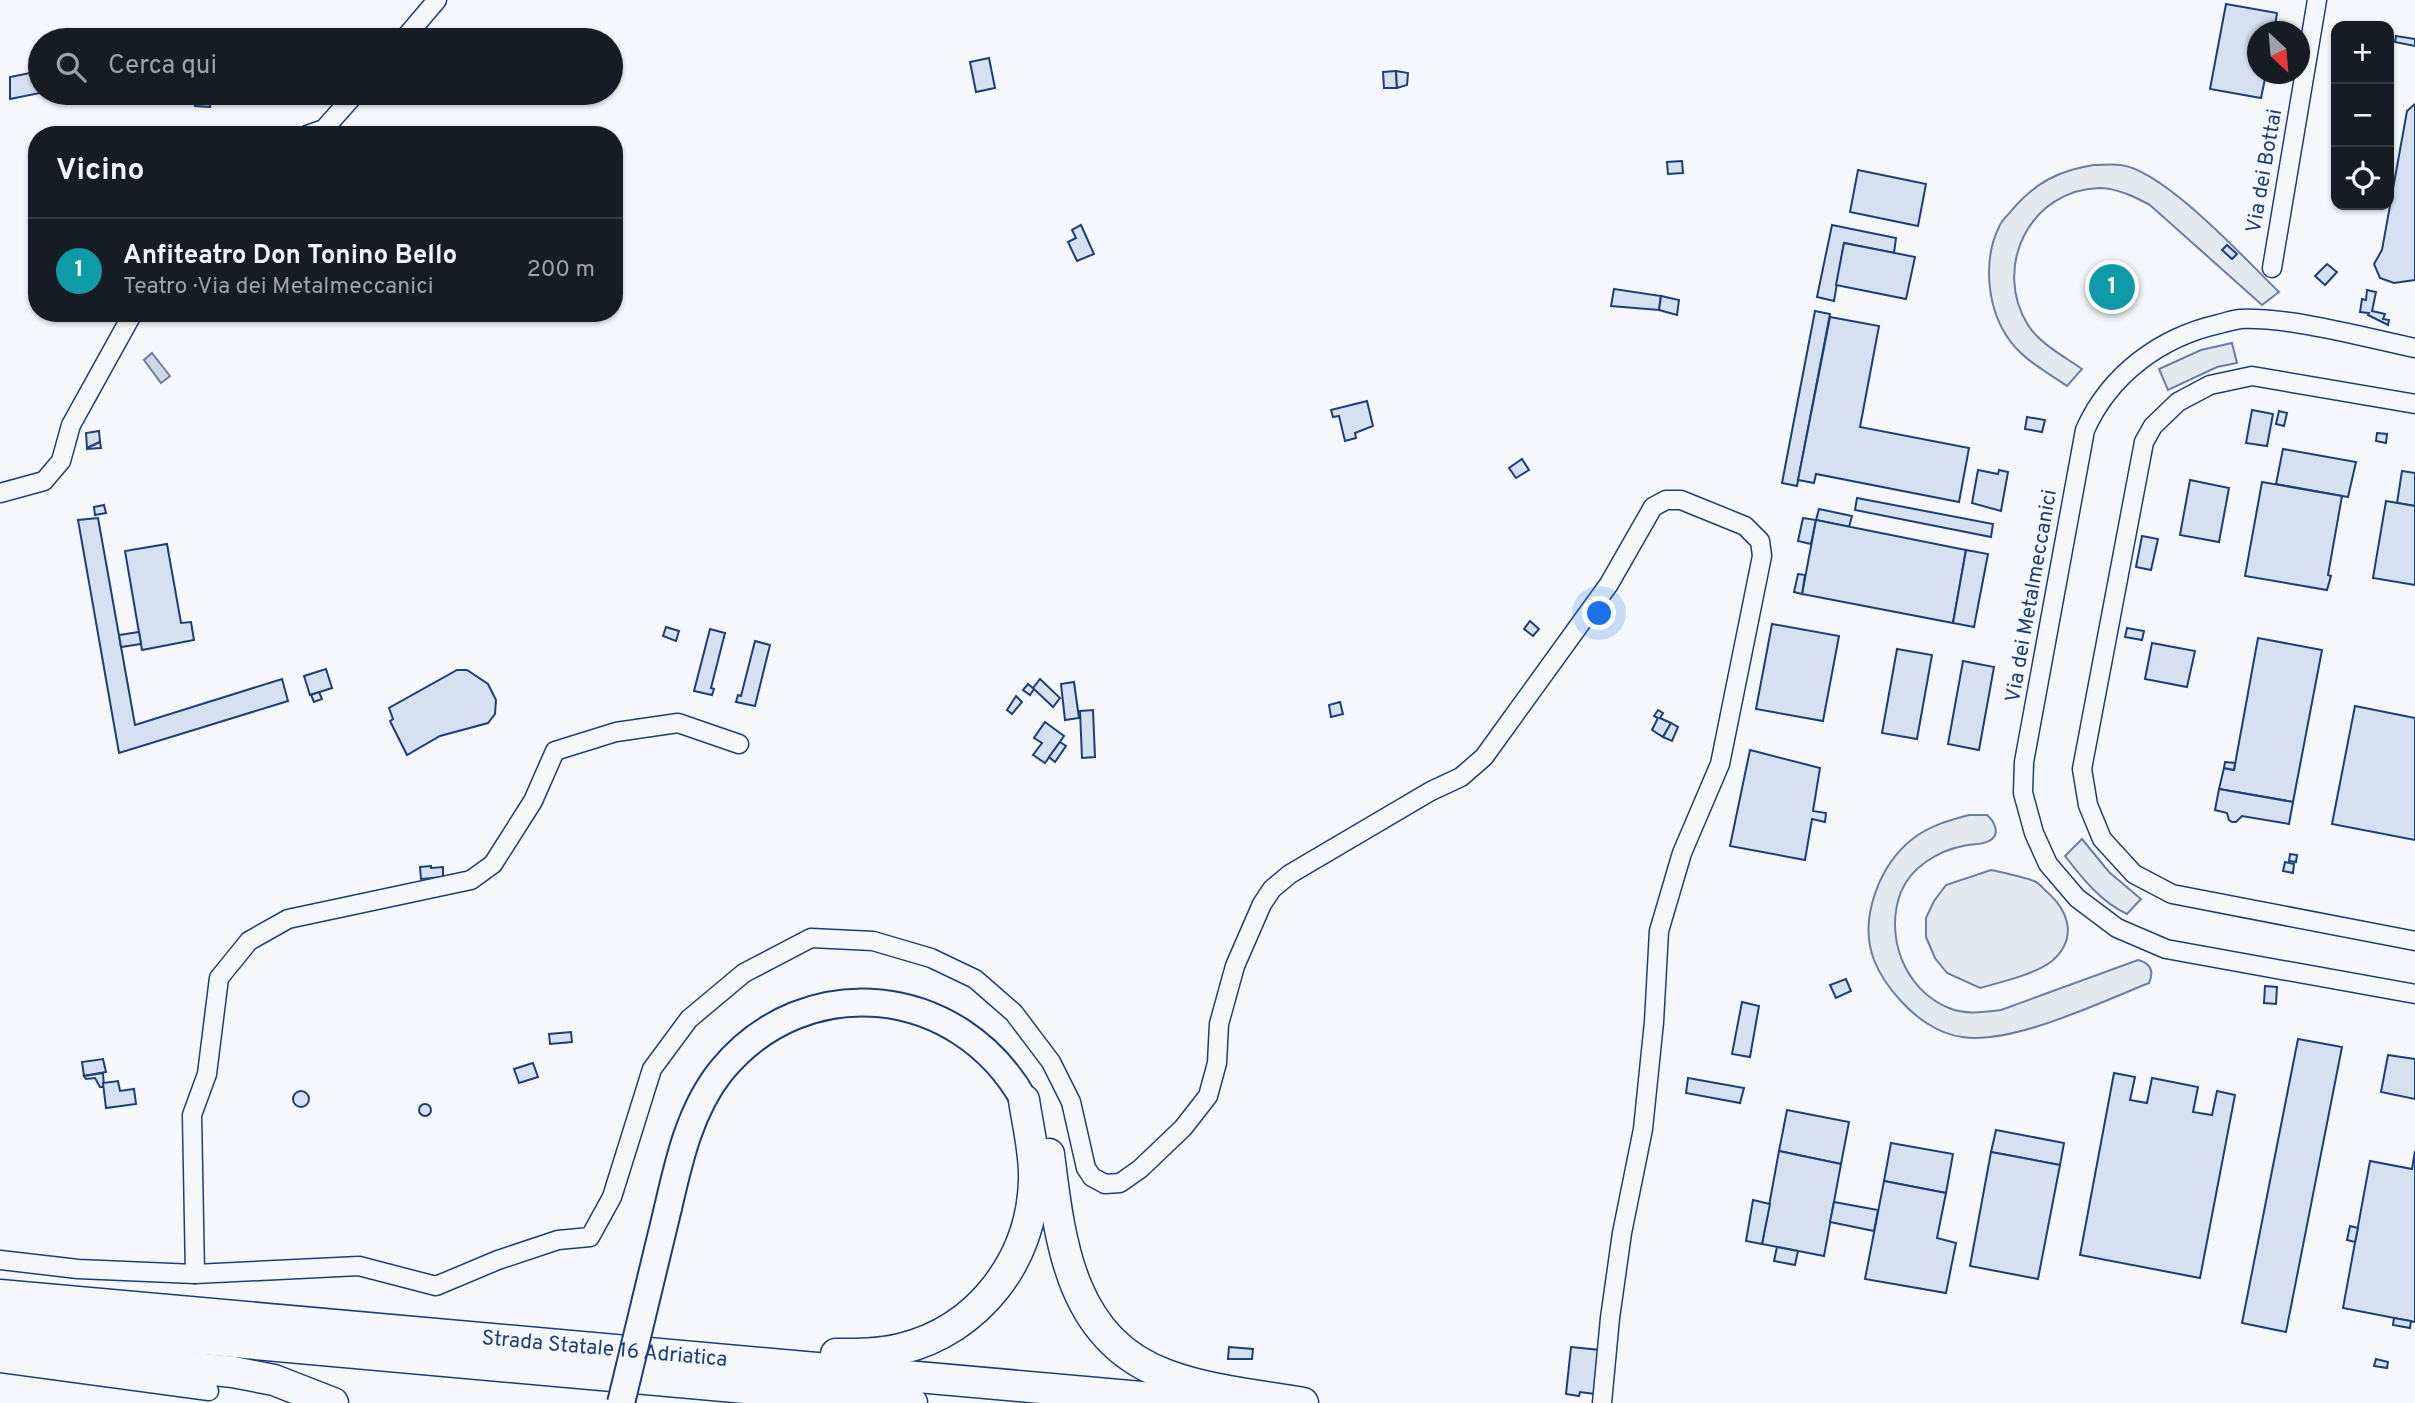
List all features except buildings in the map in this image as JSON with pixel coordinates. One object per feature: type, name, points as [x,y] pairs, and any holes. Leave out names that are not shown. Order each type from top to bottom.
[{"type":"highway","points":[[653,1354],[882,1352],[918,1343],[960,1322],[981,1305],[1001,1282],[1017,1255],[1026,1231],[1032,1204],[1034,1169],[1024,1100]]},
{"type":"highway","points":[[1024,1100],[1048,1150],[1060,1232],[1071,1274],[1083,1302],[1100,1327],[1135,1359],[1164,1374],[1200,1384],[1303,1403]]},
{"type":"highway","name":"Strada Statale 16 Adriatica","points":[[0,1296],[1209,1403]]},
{"type":"highway","name":"Strada Statale 16 Adriatica","points":[[0,1321],[912,1403]]},
{"type":"highway","points":[[0,1348],[233,1372],[274,1380],[333,1403]]},
{"type":"main road","points":[[621,1403],[689,1131],[713,1082],[756,1037],[786,1019],[821,1007],[859,1002],[897,1005],[932,1015],[958,1028],[989,1053],[1024,1100]]},
{"type":"street","points":[[413,28],[437,0]]},
{"type":"street","name":"Via dei Bottai","points":[[2272,268],[2317,0]]},
{"type":"street","points":[[326,126],[345,105]]},
{"type":"street","name":"Via dei Metalmeccanici","points":[[2415,348],[2287,323],[2239,319],[2193,330],[2168,342],[2143,357],[2116,382],[2095,410],[2085,430],[2024,762],[2023,793],[2034,833],[2048,864],[2077,898],[2117,928],[2166,950],[2415,994]]},
{"type":"street","points":[[0,493],[44,481],[61,461],[71,425],[128,322]]},
{"type":"street","points":[[2415,404],[2252,376],[2210,386],[2178,402],[2153,426],[2144,442],[2082,769],[2088,805],[2102,839],[2134,874],[2172,894],[2415,941]]},
{"type":"street","points":[[0,1260],[78,1269],[195,1274],[359,1266],[436,1286],[498,1260],[558,1240],[590,1237],[612,1197],[652,1069],[688,1018],[744,973],[811,937],[873,941],[931,958],[975,979],[1014,1013],[1051,1062],[1071,1102],[1086,1168],[1092,1177],[1105,1184],[1120,1183],[1184,1128],[1208,1096],[1217,1063],[1219,1024],[1235,966],[1262,904],[1272,889],[1290,874],[1431,791],[1461,777],[1484,757],[1609,584],[1653,507],[1666,500],[1681,500],[1745,526],[1760,541],[1762,556],[1720,764],[1682,853],[1659,931],[1654,1023],[1643,1129],[1622,1233],[1602,1403]]},
{"type":"street","points":[[195,1274],[192,1115],[207,1074],[219,978],[249,941],[288,919],[471,880],[493,864],[533,801],[555,751],[616,732],[678,723],[739,744]]},
{"type":"street","points":[[0,1363],[209,1391]]},
{"type":"shaded area","points":[[2094,165],[2121,165],[2139,171],[2159,183],[2204,218],[2279,292],[2262,305],[2150,205],[2138,199],[2106,188],[2075,192],[2054,202],[2037,217],[2024,236],[2016,257],[2014,279],[2018,303],[2028,325],[2045,344],[2082,369],[2067,386],[2042,369],[2012,343],[1995,310],[1989,282],[1994,240],[2003,220],[2039,185],[2070,170]]},
{"type":"shaded area","points":[[2232,343],[2237,363],[2217,367],[2168,390],[2159,369],[2201,350]]},
{"type":"shaded area","points":[[152,353],[170,376],[161,383],[144,360]]},
{"type":"shaded area","points":[[1969,815],[1987,815],[1996,828],[1993,838],[1983,843],[1954,848],[1926,862],[1911,875],[1901,892],[1896,909],[1897,943],[1910,975],[1920,988],[1933,1000],[1949,1008],[1975,1012],[2001,1010],[2138,960],[2150,968],[2149,983],[2056,1020],[2006,1035],[1982,1038],[1962,1037],[1944,1032],[1928,1024],[1906,1006],[1885,981],[1874,960],[1869,927],[1875,892],[1892,861],[1915,837],[1935,826]]},
{"type":"shaded area","points":[[2082,839],[2109,872],[2141,899],[2127,914],[2100,896],[2065,856]]},
{"type":"shaded area","points":[[1991,870],[2039,884],[2060,907],[2065,916],[2068,934],[2060,952],[2045,966],[1980,988],[1947,973],[1935,958],[1926,937],[1926,918],[1946,885]]},
{"type":"place","name":"Anfiteatro Don Tonino Bello","points":[[2112,287]]}]
